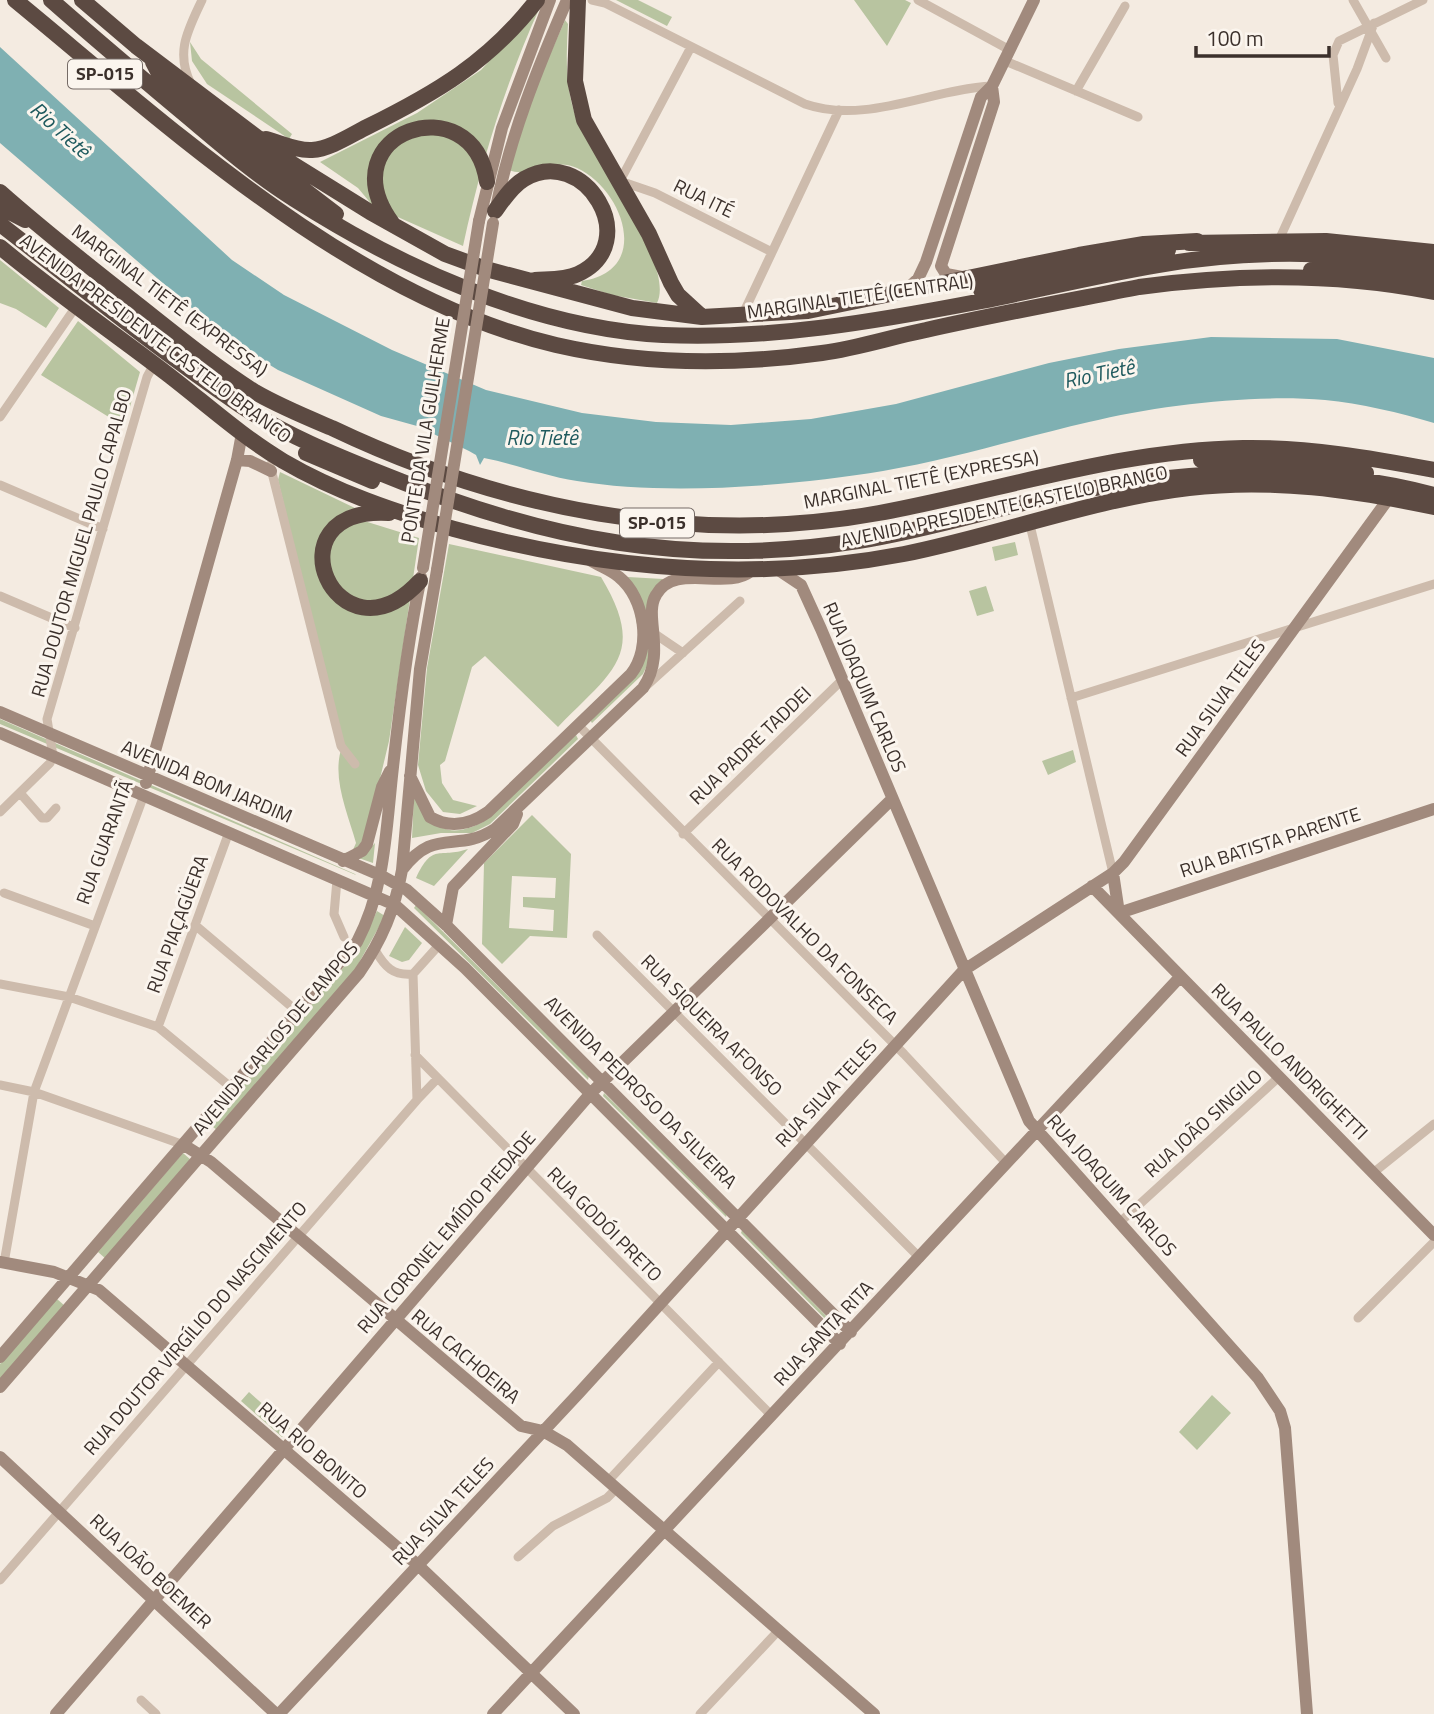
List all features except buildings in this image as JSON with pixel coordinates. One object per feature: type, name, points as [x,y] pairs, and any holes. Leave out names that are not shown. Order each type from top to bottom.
[{"type":"highway","name":"SP-015","points":[[15,0],[281,213],[361,264],[422,296],[502,328],[555,345],[611,355],[690,361],[821,353],[1139,287],[1225,279],[1345,281],[1434,292]]},
{"type":"highway","name":"MARGINAL TIETÊ (CENTRAL)","points":[[51,0],[228,151],[293,199],[439,278],[522,306],[594,326],[661,335],[736,335],[808,329],[903,315],[1161,264],[1227,257],[1349,255],[1434,267]]},
{"type":"highway","points":[[82,0],[149,56],[291,163],[393,225],[445,254],[522,280],[632,308],[702,317],[808,311],[902,293],[985,273],[1144,244],[1279,240],[1376,244],[1434,252]]},
{"type":"highway","points":[[257,137],[309,150],[358,131],[427,97],[479,62],[503,41],[537,0]]},
{"type":"highway","points":[[578,0],[575,81],[584,120],[620,181],[678,295],[702,317]]},
{"type":"highway","points":[[149,56],[164,83],[370,243]]},
{"type":"highway","points":[[393,225],[377,198],[374,170],[388,145],[408,130],[436,127],[463,137],[478,153],[485,167],[487,182]]},
{"type":"highway","points":[[494,217],[520,182],[545,173],[563,174],[580,181],[594,191],[603,205],[607,236],[593,263],[567,277],[522,280]]},
{"type":"highway","name":"MARGINAL TIETÊ (EXPRESSA)","points":[[0,192],[37,225],[188,344],[257,393],[405,461],[525,499],[647,522],[714,527],[797,525],[879,513],[1063,472],[1185,453],[1246,448],[1348,453],[1434,470]]},
{"type":"highway","points":[[0,208],[37,225]]},
{"type":"highway","points":[[0,224],[242,407],[308,444],[424,491],[537,528],[607,542],[700,551],[788,549],[859,541],[1068,493],[1193,475],[1277,473],[1381,482],[1434,495]]},
{"type":"highway","points":[[903,315],[928,301],[1135,258],[1197,241]]},
{"type":"highway","name":"AVENIDA PRESIDENTE CASTELO BRANCO","points":[[0,247],[242,433],[267,450],[340,489],[403,514],[487,538],[590,560],[685,571],[780,570],[904,554],[1131,498],[1188,488],[1269,484],[1326,487],[1434,507]]},
{"type":"highway","points":[[1225,279],[1264,272],[1358,269],[1434,278]]},
{"type":"highway","points":[[203,402],[329,465],[394,490],[424,491]]},
{"type":"highway","points":[[1063,472],[1084,475],[1204,460],[1272,461],[1358,468],[1381,482]]},
{"type":"highway","points":[[923,527],[940,529],[1102,498],[1131,498]]},
{"type":"highway","points":[[403,514],[364,513],[341,520],[334,526],[326,542],[324,570],[336,593],[356,606],[368,608],[394,603],[421,574]]},
{"type":"main road","name":"PONTE DA VILA GUILHERME","points":[[382,876],[393,764],[421,574],[479,221],[487,182],[509,110],[550,0]]},
{"type":"main road","name":"PONTE DA VILA GUILHERME","points":[[402,870],[420,669],[494,217],[508,154],[547,45],[567,0]]},
{"type":"main road","points":[[902,293],[922,271],[981,97],[992,86],[1005,54],[1034,0]]},
{"type":"main road","points":[[966,277],[946,274],[941,266],[994,102],[992,86]]},
{"type":"main road","points":[[945,205],[959,209]]},
{"type":"main road","name":"RUA GUARANTÃ","points":[[144,795],[237,460],[242,433]]},
{"type":"main road","points":[[237,460],[256,463],[271,471]]},
{"type":"main road","name":"RUA SILVA TELES","points":[[278,1714],[543,1431],[964,970],[1113,873],[1389,498]]},
{"type":"main road","points":[[410,776],[430,817],[450,824],[467,823],[488,811],[635,669],[643,643],[638,607],[631,590],[617,575],[590,560]]},
{"type":"main road","name":"RUA JOAQUIM CARLOS","points":[[780,570],[801,585],[1029,1121],[1258,1378],[1280,1411],[1285,1428],[1307,1714]]},
{"type":"main road","points":[[402,870],[422,848],[436,842],[480,838],[519,808],[643,688],[654,664],[653,603],[663,586],[678,580],[742,578],[751,571]]},
{"type":"main road","name":"AVENIDA BOM JARDIM","points":[[0,712],[399,885]]},
{"type":"main road","name":"AVENIDA BOM JARDIM","points":[[0,733],[395,905]]},
{"type":"main road","points":[[343,861],[362,851],[367,844],[382,787],[393,764]]},
{"type":"main road","name":"RUA CORONEL EMÍDIO PIEDADE","points":[[56,1714],[591,1093],[891,800]]},
{"type":"main road","points":[[446,925],[453,887],[513,824],[519,808]]},
{"type":"main road","name":"RUA BATISTA PARENTE","points":[[1119,913],[1434,809]]},
{"type":"main road","name":"AVENIDA CARLOS DE CAMPOS","points":[[0,1387],[375,950],[395,905],[402,870]]},
{"type":"main road","points":[[1113,873],[1119,913]]},
{"type":"main road","name":"AVENIDA CARLOS DE CAMPOS","points":[[0,1357],[299,1013],[357,942],[377,897],[382,876]]},
{"type":"main road","name":"AVENIDA PEDROSO DA SILVEIRA","points":[[399,885],[446,925],[851,1332]]},
{"type":"main road","name":"RUA PAULO ANDRIGHETTI","points":[[1092,886],[1434,1235]]},
{"type":"main road","name":"AVENIDA PEDROSO DA SILVEIRA","points":[[395,905],[440,944],[840,1344]]},
{"type":"main road","name":"RUA SANTA RITA","points":[[493,1714],[1180,977]]},
{"type":"main road","name":"RUA CACHOEIRA","points":[[184,1145],[202,1154],[521,1426],[543,1431],[567,1445],[874,1714]]},
{"type":"main road","name":"RUA RIO BONITO","points":[[2,1263],[69,1277],[90,1285],[418,1566],[574,1714]]},
{"type":"main road","name":"RUA JOÃO BOEMER","points":[[0,1457],[278,1714]]},
{"type":"street","points":[[194,89],[183,65],[182,53],[183,42],[202,0]]},
{"type":"street","points":[[578,0],[584,0]]},
{"type":"street","points":[[592,0],[605,3],[805,104],[839,110],[903,104],[959,89],[992,86]]},
{"type":"street","points":[[919,0],[1005,54],[1076,91],[1138,117]]},
{"type":"street","points":[[1353,0],[1387,58]]},
{"type":"street","points":[[1338,108],[1338,85],[1333,55],[1335,47],[1347,36],[1371,27],[1423,0]]},
{"type":"street","points":[[1076,91],[1125,6]]},
{"type":"street","points":[[1279,240],[1357,69],[1371,27]]},
{"type":"street","points":[[620,181],[691,47]]},
{"type":"street","points":[[741,316],[839,110]]},
{"type":"street","name":"RUA ITÉ","points":[[620,181],[655,193],[770,251]]},
{"type":"street","points":[[0,417],[77,305]]},
{"type":"street","name":"RUA DOUTOR MIGUEL PAULO CAPALBO","points":[[53,756],[47,719],[147,377],[154,364]]},
{"type":"street","points":[[267,450],[341,746],[355,764]]},
{"type":"street","points":[[0,485],[103,529]]},
{"type":"street","points":[[1030,525],[1113,873]]},
{"type":"street","points":[[1071,698],[1434,584]]},
{"type":"street","points":[[0,596],[75,628]]},
{"type":"street","points":[[643,688],[740,601]]},
{"type":"street","points":[[655,634],[683,653]]},
{"type":"street","name":"RUA PADRE TADDEI","points":[[683,834],[841,681]]},
{"type":"street","name":"RUA RODOVALHO DA FONSECA","points":[[578,725],[895,1046],[1007,1164]]},
{"type":"street","points":[[0,811],[44,771],[53,756]]},
{"type":"street","points":[[20,793],[42,818],[47,818],[56,808]]},
{"type":"street","name":"RUA GUARANTÃ","points":[[2,1263],[34,1092],[144,795]]},
{"type":"street","name":"RUA PIAÇAGÜERA","points":[[158,1027],[229,832]]},
{"type":"street","points":[[337,880],[334,914],[344,937]]},
{"type":"street","points":[[4,893],[95,926]]},
{"type":"street","points":[[195,925],[299,1013]]},
{"type":"street","name":"RUA SIQUEIRA AFONSO","points":[[597,935],[920,1258]]},
{"type":"street","points":[[417,1100],[413,974],[440,944]]},
{"type":"street","points":[[375,950],[391,971],[413,974]]},
{"type":"street","points":[[0,985],[69,997],[158,1027],[233,1089]]},
{"type":"street","name":"RUA GODÓI PRETO","points":[[415,1055],[772,1416]]},
{"type":"street","name":"RUA JOÃO SINGILO","points":[[1119,1223],[1279,1077]]},
{"type":"street","name":"RUA DOUTOR VIRGÍLIO DO NASCIMENTO","points":[[0,1580],[438,1078]]},
{"type":"street","name":"RUA CACHOEIRA","points":[[0,1086],[34,1092],[184,1145]]},
{"type":"street","points":[[1373,1173],[1434,1124]]},
{"type":"street","points":[[1358,1318],[1434,1242]]},
{"type":"street","points":[[518,1557],[553,1526],[600,1502],[719,1362]]},
{"type":"street","points":[[700,1714],[779,1630]]},
{"type":"street","points":[[141,1700],[156,1714]]},
{"type":"green space","points":[[616,0],[638,0],[672,17],[667,26]]},
{"type":"green space","points":[[854,0],[905,0],[911,3],[887,46]]},
{"type":"green space","points":[[540,7],[495,124],[463,246],[373,206],[358,188],[320,162],[417,113],[481,70]]},
{"type":"green space","points":[[565,20],[568,24],[567,72],[573,108],[586,138],[630,213],[655,264],[660,286],[657,303],[612,295],[581,285],[582,281],[604,274],[617,262],[624,247],[618,211],[594,179],[568,165],[525,172],[509,170],[528,105]]},
{"type":"green space","points":[[190,42],[201,59],[292,134],[289,139],[207,84],[192,61]]},
{"type":"green space","points":[[0,260],[59,308],[46,328],[16,309],[0,303]]},
{"type":"green space","points":[[78,321],[140,372],[125,424],[120,424],[41,375]]},
{"type":"green space","points":[[280,472],[357,509],[361,520],[419,538],[389,741],[361,858],[375,843],[373,863],[344,853],[352,852],[356,843],[339,783],[342,747],[278,480]]},
{"type":"green space","points":[[1015,542],[1018,555],[995,561],[992,547]]},
{"type":"green space","points":[[449,544],[601,577],[622,625],[622,644],[608,675],[558,727],[485,656],[472,667],[445,761],[440,765],[442,783],[453,800],[477,806],[460,814],[443,812],[426,791],[418,765],[427,668]]},
{"type":"green space","points":[[628,577],[663,579],[654,591],[649,661],[643,674],[592,723],[590,720],[644,661]]},
{"type":"green space","points":[[986,586],[994,611],[977,616],[969,591]]},
{"type":"green space","points":[[0,719],[355,874],[356,875],[0,724]]},
{"type":"green space","points":[[576,735],[578,739],[490,824],[472,833],[441,833],[412,838],[414,794],[427,815],[441,827],[449,830],[470,828],[483,822]]},
{"type":"green space","points":[[1073,750],[1076,762],[1048,775],[1042,761]]},
{"type":"green space","points":[[532,815],[571,854],[567,938],[530,936],[502,964],[482,944],[484,863]],"holes":[[[512,876],[556,878],[555,898],[523,897],[523,907],[554,910],[553,931],[509,928]]]},
{"type":"green space","points":[[468,849],[434,886],[416,878],[432,856]]},
{"type":"green space","points":[[416,905],[589,1076],[588,1080],[414,908]]},
{"type":"green space","points":[[377,911],[385,916],[355,970],[217,1130],[209,1124],[347,963],[360,945]]},
{"type":"green space","points":[[405,927],[422,943],[409,960],[402,962],[389,956]]},
{"type":"green space","points":[[604,1093],[727,1214],[726,1217],[603,1096]]},
{"type":"green space","points":[[183,1153],[191,1160],[106,1259],[98,1252]]},
{"type":"green space","points":[[742,1230],[838,1328],[836,1330],[741,1233]]},
{"type":"green space","points":[[57,1299],[65,1306],[0,1379],[0,1364]]},
{"type":"green space","points":[[249,1392],[290,1428],[282,1437],[241,1401]]},
{"type":"green space","points":[[1212,1395],[1231,1413],[1197,1450],[1179,1432]]},
{"type":"water","name":"Rio Tietê","points":[[0,47],[232,260],[284,295],[392,350],[486,390],[582,413],[656,422],[731,425],[811,419],[896,404],[1049,363],[1119,349],[1211,337],[1337,339],[1434,358],[1434,423],[1352,403],[1325,400],[1206,402],[1117,416],[935,461],[883,471],[810,481],[730,487],[650,488],[612,485],[565,479],[484,458],[480,465],[476,455],[469,451],[417,426],[381,416],[278,370],[229,340],[0,143]]}]
